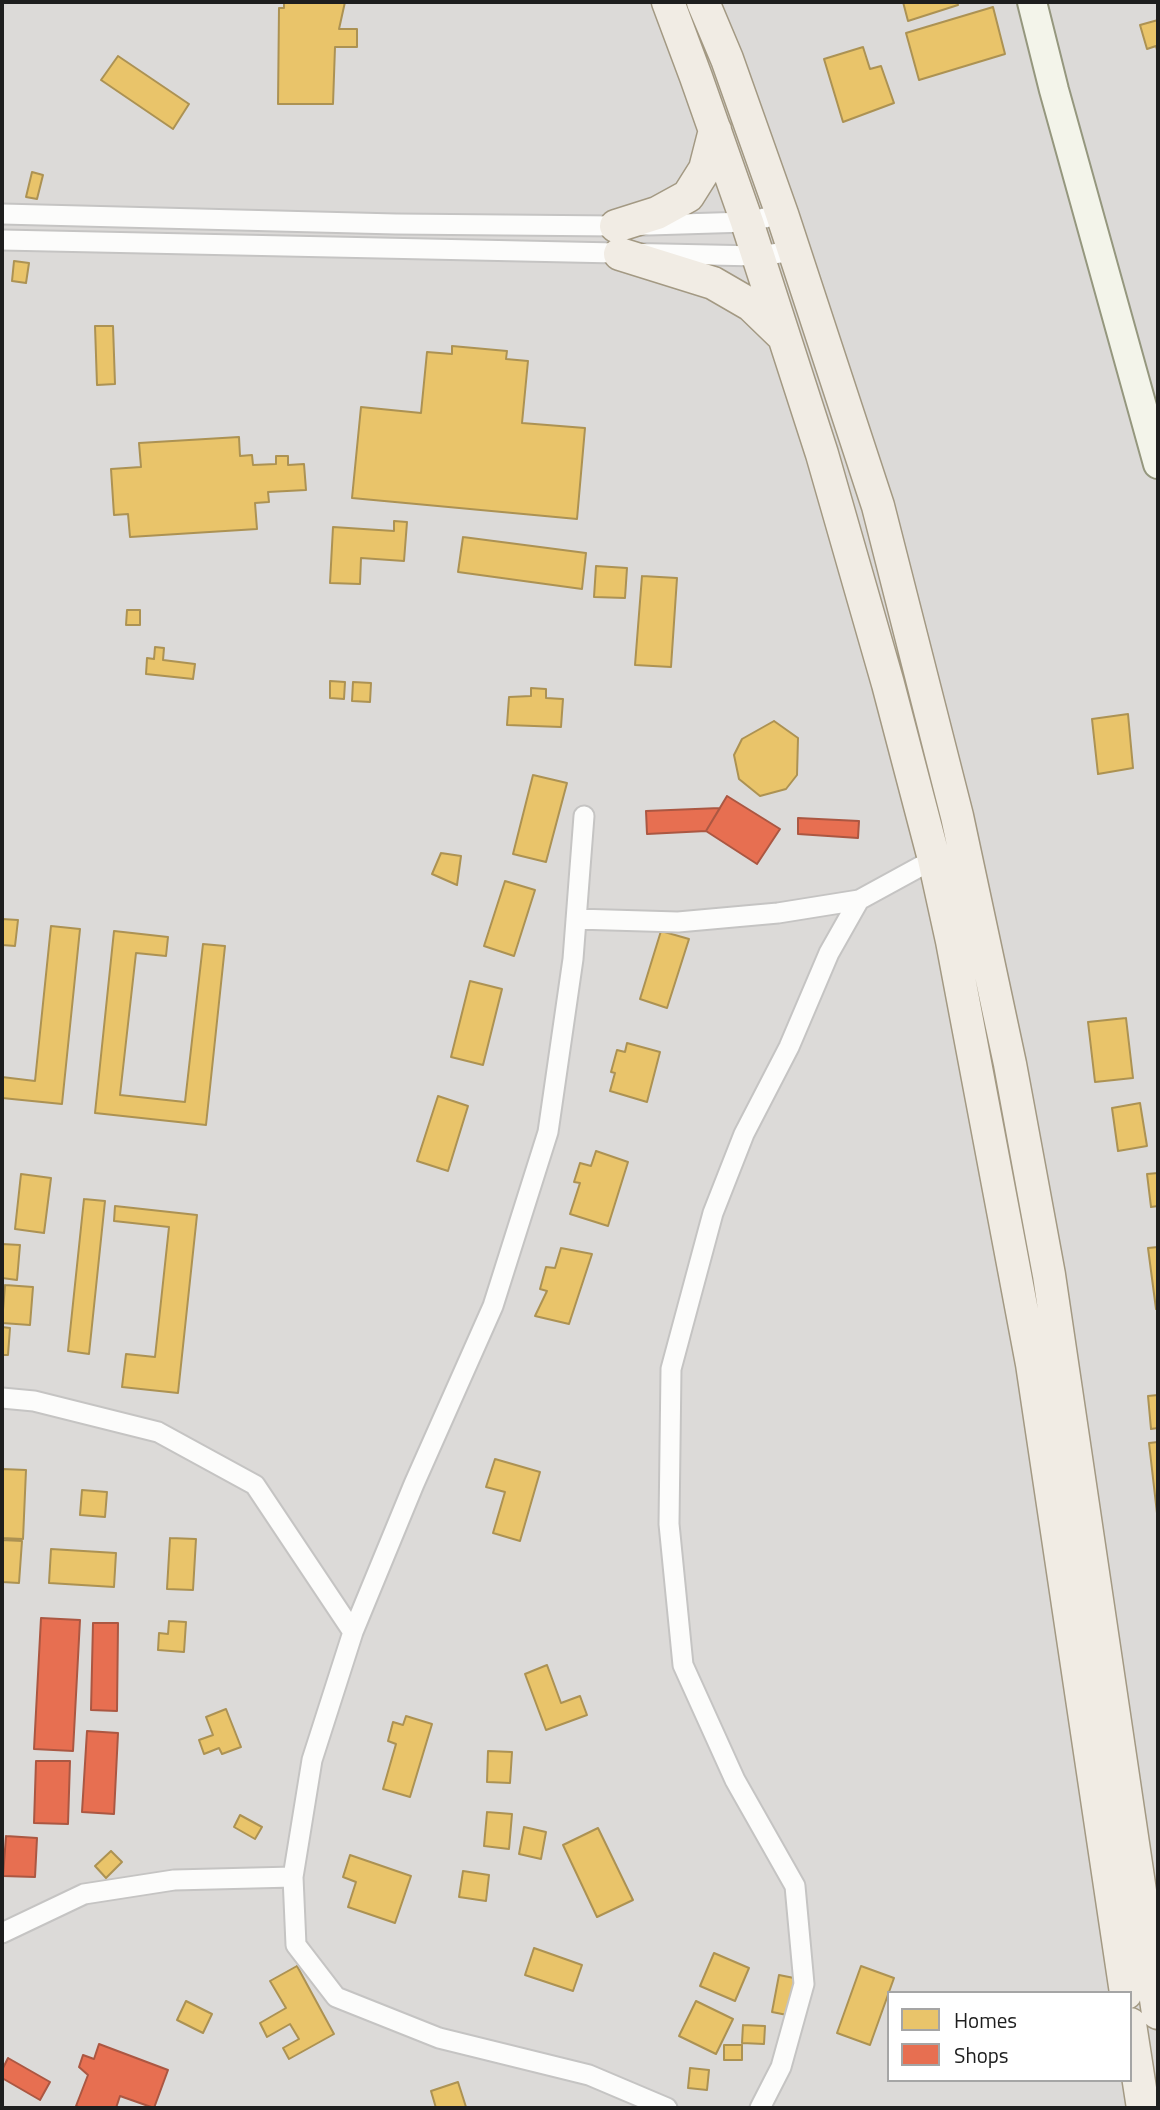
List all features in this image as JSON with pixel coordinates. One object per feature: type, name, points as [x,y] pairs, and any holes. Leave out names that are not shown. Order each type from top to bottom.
[{"type":"main road","points":[[668,2],[747,222],[822,454],[888,684],[934,859],[971,1035],[1032,1364],[1126,1991]]},
{"type":"main road","points":[[703,2],[727,59],[782,214],[878,506],[957,816],[1010,1064],[1049,1275],[1158,2013]]},
{"type":"main road","points":[[618,240],[657,213],[688,196],[705,169],[715,130]]},
{"type":"main road","points":[[618,240],[713,283],[751,305],[785,338]]},
{"type":"main road","points":[[1132,2037],[1143,2108]]},
{"type":"street","points":[[1032,2],[1158,464]]},
{"type":"street","points":[[2,214],[396,224],[618,240],[758,256],[794,251]]},
{"type":"street","points":[[2,240],[618,240],[747,222],[782,214]]},
{"type":"street","points":[[584,816],[573,959],[548,1132],[493,1306],[414,1484],[353,1632],[312,1760],[293,1877],[296,1945],[336,1997],[439,2038],[589,2075],[667,2108]]},
{"type":"street","points":[[576,919],[678,922],[779,913],[859,900],[934,859]]},
{"type":"street","points":[[760,2108],[781,2067],[804,1984],[795,1886],[735,1780],[683,1665],[669,1524],[671,1369],[713,1213],[744,1135],[789,1047],[829,953],[859,900]]},
{"type":"street","points":[[2,1398],[34,1401],[158,1432],[255,1485],[353,1632]]},
{"type":"street","points":[[2,1933],[84,1894],[174,1880],[293,1877]]},
{"type":"shaded area","points":[[2,2],[1158,2],[1158,2108],[2,2108]]},
{"type":"building: Homes","points":[[284,2],[345,2],[339,29],[357,29],[357,47],[335,47],[333,104],[278,104],[279,8],[284,8]]},
{"type":"building: Homes","points":[[903,2],[957,2],[958,5],[908,21]]},
{"type":"building: Homes","points":[[993,7],[1005,54],[919,80],[906,33]]},
{"type":"building: Homes","points":[[1158,20],[1158,54],[1156,46],[1147,49],[1140,25]]},
{"type":"building: Homes","points":[[863,47],[870,69],[881,66],[894,103],[843,122],[824,59]]},
{"type":"building: Homes","points":[[118,56],[189,104],[173,129],[101,80]]},
{"type":"building: Homes","points":[[32,172],[43,175],[37,199],[26,197]]},
{"type":"building: Homes","points":[[14,261],[29,263],[26,283],[12,281]]},
{"type":"building: Homes","points":[[95,326],[113,326],[115,384],[97,385]]},
{"type":"building: Homes","points":[[452,346],[507,351],[506,359],[528,361],[522,423],[585,428],[577,519],[352,498],[361,407],[421,413],[427,352],[452,354]]},
{"type":"building: Homes","points":[[239,437],[240,456],[252,455],[253,465],[276,464],[276,456],[288,456],[288,465],[304,464],[306,490],[268,492],[269,502],[255,503],[257,529],[130,537],[128,514],[114,515],[111,469],[141,467],[139,443]]},
{"type":"building: Homes","points":[[394,521],[407,522],[404,561],[361,558],[360,584],[330,583],[333,527],[394,531]]},
{"type":"building: Homes","points":[[463,537],[586,553],[582,589],[458,572]]},
{"type":"building: Homes","points":[[596,566],[627,568],[625,598],[594,597]]},
{"type":"building: Homes","points":[[642,576],[677,578],[671,667],[635,665]]},
{"type":"building: Homes","points":[[127,610],[140,610],[140,625],[126,625]]},
{"type":"building: Homes","points":[[155,647],[164,648],[163,660],[195,664],[193,679],[146,674],[147,658],[154,659]]},
{"type":"building: Homes","points":[[330,681],[345,682],[344,699],[330,698]]},
{"type":"building: Homes","points":[[353,682],[371,683],[370,702],[352,701]]},
{"type":"building: Homes","points":[[531,688],[546,689],[546,698],[563,699],[561,727],[507,725],[509,697],[531,696]]},
{"type":"building: Homes","points":[[1128,714],[1133,768],[1098,774],[1092,719]]},
{"type":"building: Homes","points":[[774,721],[798,738],[797,775],[786,789],[760,796],[739,779],[734,755],[742,739]]},
{"type":"building: Homes","points":[[533,775],[567,783],[546,862],[513,854]]},
{"type":"building: Homes","points":[[441,853],[461,856],[457,885],[432,874]]},
{"type":"building: Homes","points":[[505,881],[535,890],[514,956],[484,946]]},
{"type":"building: Homes","points":[[2,919],[18,920],[15,946],[2,945]]},
{"type":"building: Homes","points":[[51,926],[80,929],[62,1104],[2,1098],[2,1077],[35,1081]]},
{"type":"building: Homes","points":[[114,931],[168,937],[166,956],[136,953],[120,1095],[185,1102],[203,944],[225,946],[206,1125],[95,1113]]},
{"type":"building: Homes","points":[[661,931],[689,939],[667,1008],[640,999]]},
{"type":"building: Homes","points":[[470,981],[502,989],[483,1065],[451,1057]]},
{"type":"building: Homes","points":[[1126,1018],[1133,1078],[1095,1082],[1088,1022]]},
{"type":"building: Homes","points":[[627,1043],[660,1052],[647,1102],[610,1091],[615,1073],[611,1072],[617,1050],[625,1052]]},
{"type":"building: Homes","points":[[438,1096],[468,1106],[448,1171],[417,1161]]},
{"type":"building: Homes","points":[[1140,1103],[1147,1146],[1118,1151],[1112,1108]]},
{"type":"building: Homes","points":[[596,1151],[628,1162],[608,1226],[570,1214],[580,1183],[574,1182],[580,1163],[591,1166]]},
{"type":"building: Homes","points":[[1158,1173],[1158,1206],[1151,1207],[1147,1174]]},
{"type":"building: Homes","points":[[21,1174],[51,1178],[44,1233],[15,1229]]},
{"type":"building: Homes","points":[[84,1199],[105,1201],[89,1354],[68,1351]]},
{"type":"building: Homes","points":[[115,1206],[197,1215],[178,1393],[122,1387],[126,1354],[155,1357],[169,1227],[114,1221]]},
{"type":"building: Homes","points":[[2,1244],[20,1245],[17,1280],[2,1278]]},
{"type":"building: Homes","points":[[1158,1247],[1158,1309],[1156,1309],[1148,1248]]},
{"type":"building: Homes","points":[[561,1248],[592,1254],[569,1324],[535,1316],[547,1291],[540,1289],[546,1267],[555,1268]]},
{"type":"building: Homes","points":[[5,1285],[33,1287],[30,1325],[2,1323]]},
{"type":"building: Homes","points":[[2,1327],[10,1328],[8,1355],[2,1355]]},
{"type":"building: Homes","points":[[1158,1395],[1158,1428],[1151,1429],[1148,1396]]},
{"type":"building: Homes","points":[[1158,1442],[1158,1522],[1149,1443]]},
{"type":"building: Homes","points":[[495,1459],[540,1472],[520,1541],[493,1533],[505,1492],[486,1487]]},
{"type":"building: Homes","points":[[2,1469],[26,1470],[23,1539],[2,1538]]},
{"type":"building: Homes","points":[[82,1490],[107,1492],[105,1517],[80,1515]]},
{"type":"building: Homes","points":[[170,1538],[196,1539],[193,1590],[167,1589]]},
{"type":"building: Homes","points":[[2,1540],[22,1541],[19,1583],[2,1582]]},
{"type":"building: Homes","points":[[51,1549],[116,1553],[114,1587],[49,1583]]},
{"type":"building: Homes","points":[[169,1621],[186,1622],[184,1652],[158,1650],[159,1633],[168,1634]]},
{"type":"building: Homes","points":[[547,1665],[561,1703],[580,1696],[587,1715],[546,1730],[525,1674]]},
{"type":"building: Homes","points":[[226,1709],[241,1747],[222,1754],[219,1748],[204,1754],[199,1740],[213,1735],[206,1717]]},
{"type":"building: Homes","points":[[406,1716],[432,1724],[410,1797],[383,1789],[396,1744],[388,1741],[393,1722],[403,1725]]},
{"type":"building: Homes","points":[[488,1751],[512,1752],[510,1783],[487,1782]]},
{"type":"building: Homes","points":[[487,1812],[512,1814],[509,1849],[484,1846]]},
{"type":"building: Homes","points":[[240,1815],[262,1827],[255,1839],[234,1827]]},
{"type":"building: Homes","points":[[524,1827],[546,1832],[541,1859],[519,1854]]},
{"type":"building: Homes","points":[[598,1828],[633,1900],[597,1917],[563,1845]]},
{"type":"building: Homes","points":[[111,1851],[122,1862],[106,1878],[95,1866]]},
{"type":"building: Homes","points":[[350,1855],[411,1876],[395,1923],[348,1907],[356,1882],[343,1877]]},
{"type":"building: Homes","points":[[463,1871],[489,1875],[486,1901],[459,1897]]},
{"type":"building: Homes","points":[[534,1948],[582,1965],[573,1991],[525,1975]]},
{"type":"building: Homes","points":[[714,1953],[749,1968],[735,2001],[700,1986]]},
{"type":"building: Homes","points":[[297,1966],[334,2034],[289,2059],[283,2048],[299,2039],[290,2024],[267,2037],[260,2023],[286,2008],[270,1981]]},
{"type":"building: Homes","points":[[861,1966],[894,1978],[887,1991],[870,2045],[837,2033]]},
{"type":"building: Homes","points":[[779,1975],[799,1979],[792,2016],[772,2012]]},
{"type":"building: Homes","points":[[186,2001],[212,2014],[203,2033],[177,2020]]},
{"type":"building: Homes","points":[[696,2001],[733,2019],[716,2054],[679,2036]]},
{"type":"building: Homes","points":[[743,2025],[765,2026],[764,2044],[742,2043]]},
{"type":"building: Homes","points":[[724,2045],[742,2045],[742,2060],[724,2060]]},
{"type":"building: Homes","points":[[690,2068],[709,2070],[707,2090],[688,2088]]},
{"type":"building: Homes","points":[[458,2082],[466,2107],[436,2108],[431,2091]]},
{"type":"building: Shops","points":[[727,796],[780,829],[757,864],[706,831]]},
{"type":"building: Shops","points":[[720,808],[706,831],[647,834],[646,811]]},
{"type":"building: Shops","points":[[798,818],[859,821],[858,838],[798,834]]},
{"type":"building: Shops","points":[[41,1618],[80,1620],[73,1751],[34,1749]]},
{"type":"building: Shops","points":[[93,1623],[118,1623],[117,1711],[91,1710]]},
{"type":"building: Shops","points":[[87,1731],[118,1733],[114,1814],[82,1812]]},
{"type":"building: Shops","points":[[36,1761],[70,1761],[68,1824],[34,1823]]},
{"type":"building: Shops","points":[[6,1836],[37,1838],[35,1877],[3,1876]]},
{"type":"building: Shops","points":[[99,2044],[168,2070],[154,2108],[120,2096],[116,2108],[76,2106],[88,2075],[79,2067],[83,2055],[94,2059]]},
{"type":"building: Shops","points":[[8,2058],[50,2082],[40,2100],[2,2078],[2,2070]]}]
